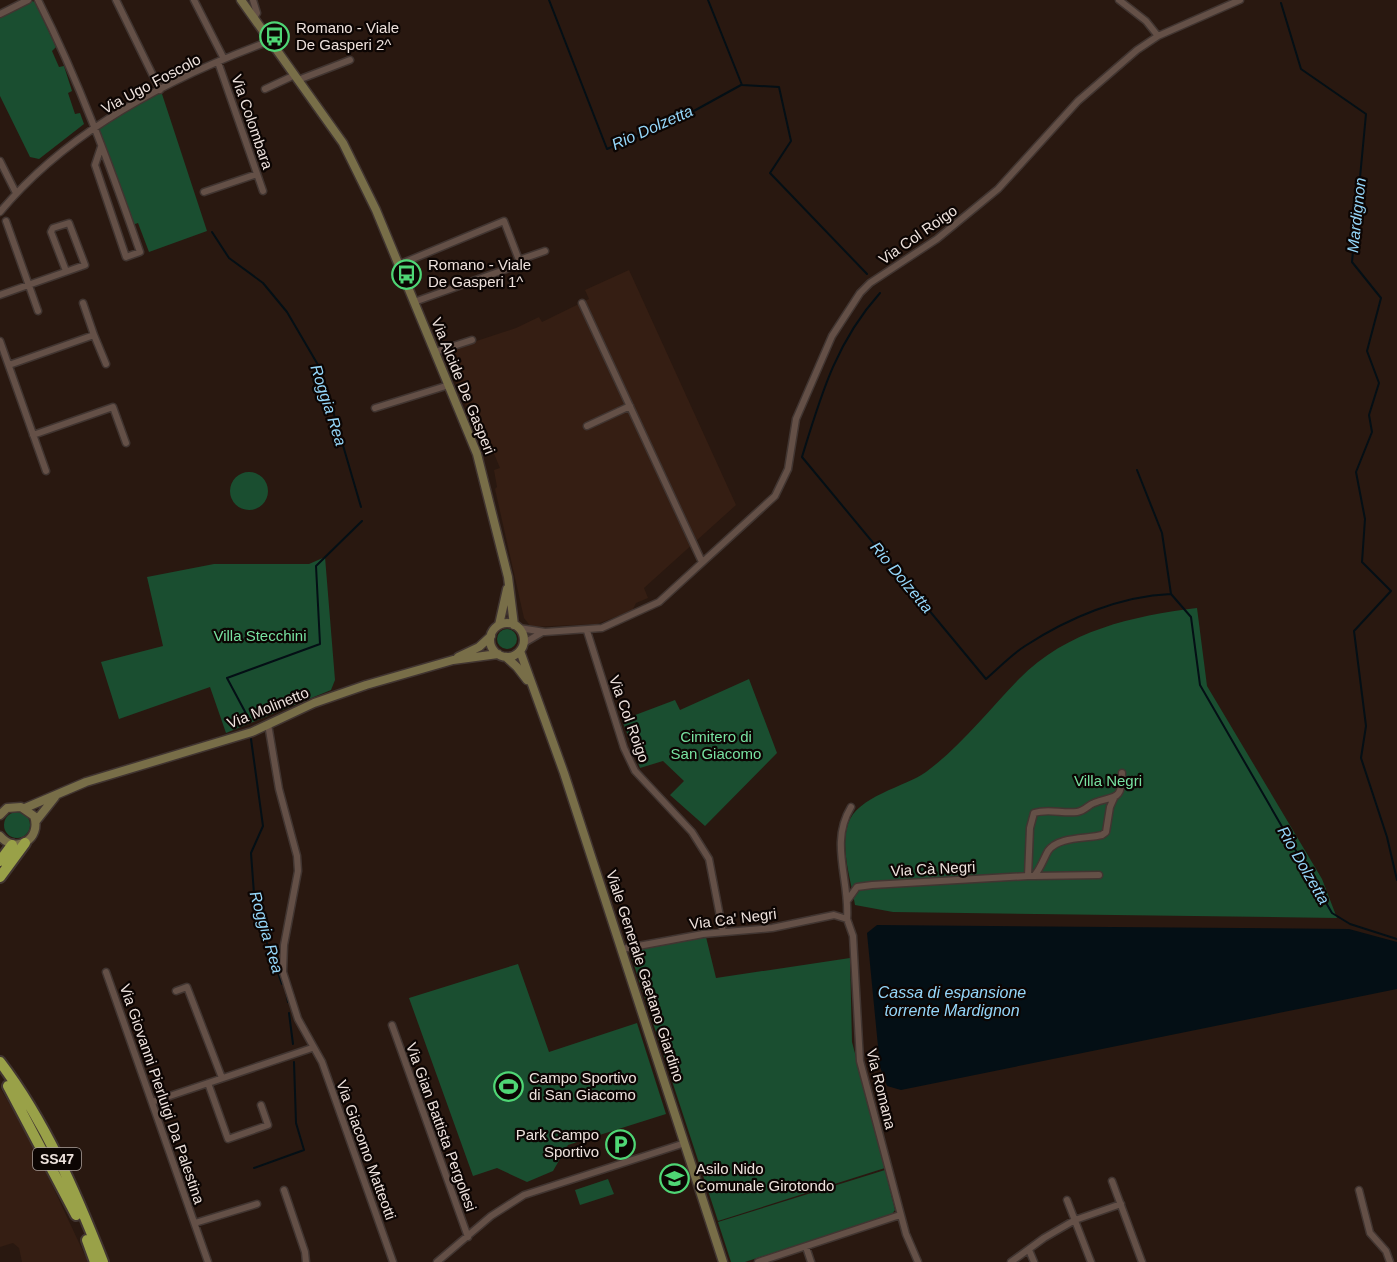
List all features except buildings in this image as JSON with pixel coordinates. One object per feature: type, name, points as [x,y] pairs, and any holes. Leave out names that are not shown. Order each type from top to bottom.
[{"type":"highway","points":[[0,877],[25,843]]},
{"type":"highway","points":[[0,861],[12,845]]},
{"type":"highway","points":[[0,1051],[14,1073],[23,1096]]},
{"type":"highway","name":"SS47","points":[[0,1062],[23,1096],[73,1190],[103,1262]]},
{"type":"highway","name":"SS47","points":[[0,1073],[67,1195],[95,1262]]},
{"type":"main road","name":"Via Alcide De Gasperi","points":[[241,0],[353,161],[449,385],[484,477],[508,577],[517,626]]},
{"type":"main road","name":"Via Alcide De Gasperi","points":[[499,625],[503,615],[508,577]]},
{"type":"main road","points":[[499,625],[517,626],[522,647],[502,656],[492,647],[490,636],[499,625]]},
{"type":"main road","name":"Via Molinetto","points":[[26,808],[86,782],[252,732],[314,703],[453,660],[479,647],[490,636]]},
{"type":"main road","name":"Viale Generale Gaetano Giardino","points":[[522,647],[723,1262]]},
{"type":"main road","name":"Via Molinetto","points":[[453,660],[502,656]]},
{"type":"main road","name":"Viale Generale Gaetano Giardino","points":[[502,656],[517,667],[539,698]]},
{"type":"main road","name":"Via Molinetto","points":[[25,843],[34,834],[36,821],[60,793]]},
{"type":"main road","points":[[0,815],[13,806]]},
{"type":"main road","points":[[0,808],[13,806],[26,808],[36,821]]},
{"type":"main road","points":[[0,836],[12,845],[25,843]]},
{"type":"street","points":[[0,14],[26,0]]},
{"type":"street","points":[[38,0],[60,45],[108,159],[140,252],[126,257],[95,165],[101,147]]},
{"type":"street","points":[[116,0],[160,90]]},
{"type":"street","name":"Via Colombara","points":[[194,0],[221,60],[263,190]]},
{"type":"street","points":[[253,0],[257,13],[254,18]]},
{"type":"street","points":[[1119,0],[1146,21],[1158,36]]},
{"type":"street","name":"Via Col Roigo","points":[[517,626],[542,632],[587,631],[602,628],[659,602],[780,489],[788,469],[796,419],[832,336],[860,293],[870,283],[937,239],[998,189],[1078,101],[1158,36],[1240,0]]},
{"type":"street","name":"Via Ugo Foscolo","points":[[0,212],[16,193],[94,129],[160,90],[221,60],[270,41]]},
{"type":"street","points":[[265,89],[350,60]]},
{"type":"street","points":[[97,158],[108,159]]},
{"type":"street","points":[[0,161],[16,193]]},
{"type":"street","points":[[204,192],[257,174]]},
{"type":"street","points":[[6,221],[38,311]]},
{"type":"street","points":[[398,265],[504,221],[519,260]]},
{"type":"street","points":[[0,295],[85,265],[69,223],[53,228],[51,232],[66,271]]},
{"type":"street","points":[[414,302],[515,267],[519,260],[545,251]]},
{"type":"street","points":[[83,303],[106,364]]},
{"type":"street","points":[[582,303],[702,562]]},
{"type":"street","points":[[9,365],[94,335]]},
{"type":"street","points":[[435,352],[472,340]]},
{"type":"street","points":[[0,341],[46,471]]},
{"type":"street","points":[[375,408],[449,385]]},
{"type":"street","points":[[587,426],[630,406]]},
{"type":"street","points":[[33,435],[113,407],[126,443]]},
{"type":"street","name":"Via Col Roigo","points":[[587,631],[624,748],[635,771],[692,832],[709,859],[723,932]]},
{"type":"street","points":[[522,647],[542,632]]},
{"type":"street","name":"Via Giacomo Matteotti","points":[[268,724],[281,798],[297,856],[298,871],[284,945],[283,972],[298,1019],[312,1048],[322,1062],[393,1262]]},
{"type":"street","points":[[1031,876],[1051,848],[1068,841],[1095,837],[1106,832],[1110,807],[1122,787],[1122,773]]},
{"type":"street","points":[[1031,876],[1030,828],[1034,813],[1043,810],[1080,812],[1093,803],[1106,802],[1115,797]]},
{"type":"street","points":[[847,919],[839,837],[843,821],[851,807]]},
{"type":"street","points":[[1031,876],[1099,874]]},
{"type":"street","name":"Via Cà Negri","points":[[847,901],[850,893],[857,887],[1031,876]]},
{"type":"street","name":"Via Ca' Negri","points":[[622,950],[723,932],[747,932],[834,915],[847,919]]},
{"type":"street","name":"Via Romana","points":[[847,919],[853,936],[860,1061],[900,1215],[918,1262]]},
{"type":"street","name":"Via Giovanni Pierluigi Da Palestina","points":[[106,972],[208,1262]]},
{"type":"street","points":[[177,991],[187,987],[222,1078]]},
{"type":"street","name":"Via Gian Battista Pergolesi","points":[[392,1025],[468,1237]]},
{"type":"street","points":[[152,1102],[312,1048]]},
{"type":"street","points":[[208,1083],[228,1139],[268,1125],[261,1105]]},
{"type":"street","points":[[437,1262],[499,1210],[524,1195],[684,1143]]},
{"type":"street","points":[[1112,1181],[1142,1262]]},
{"type":"street","points":[[284,1190],[305,1252],[306,1262]]},
{"type":"street","points":[[1359,1190],[1370,1233],[1386,1251],[1390,1262]]},
{"type":"street","points":[[1067,1200],[1091,1262]]},
{"type":"street","name":"Via Giovanni Pierluigi Da Palestina","points":[[195,1223],[257,1204]]},
{"type":"street","points":[[1011,1262],[1044,1238],[1075,1220],[1121,1204]]},
{"type":"street","points":[[758,1262],[900,1215]]},
{"type":"street","points":[[806,1247],[811,1262]]},
{"type":"street","points":[[1029,1250],[1034,1262]]},
{"type":"shaded area","points":[[629,270],[736,505],[644,588],[648,598],[636,603],[632,611],[597,624],[531,627],[524,618],[495,489],[497,487],[494,470],[500,468],[492,449],[484,449],[443,352],[516,328],[539,317],[542,322],[589,299],[585,290]]},
{"type":"shaded area","points":[[0,1088],[32,1142],[88,1262],[22,1262],[19,1248],[13,1243],[0,1247]]},
{"type":"green space","points":[[29,0],[35,2],[56,47],[52,51],[59,67],[64,66],[72,91],[68,93],[75,114],[80,113],[84,124],[39,159],[30,157],[0,96],[0,14]]},
{"type":"green space","points":[[161,91],[207,231],[149,252],[138,223],[132,225],[99,130],[116,115]]},
{"type":"green space","points":[[249,472],[263,477],[268,491],[263,505],[249,510],[235,505],[230,491],[235,477]]},
{"type":"green space","name":"Villa Stecchini","points":[[325,557],[335,680],[331,690],[226,733],[210,687],[119,719],[101,662],[163,646],[147,577],[214,564],[309,564]]},
{"type":"green space","name":"Villa Negri","points":[[1197,608],[1207,686],[1322,879],[1337,918],[893,912],[855,905],[845,844],[848,824],[853,814],[861,806],[926,772],[939,762],[1019,679],[1058,648],[1102,628],[1125,621]]},
{"type":"green space","points":[[503,629],[511,629],[517,635],[517,643],[511,649],[503,649],[497,643],[497,635]]},
{"type":"green space","name":"Cimitero di San Giacomo","points":[[749,679],[777,753],[705,826],[670,795],[684,781],[663,761],[640,768],[622,720],[675,700],[680,710]]},
{"type":"green space","points":[[17,812],[26,816],[30,825],[26,834],[17,838],[8,834],[4,825],[8,816]]},
{"type":"green space","points":[[706,937],[716,978],[850,958],[852,1042],[885,1168],[718,1221],[631,956],[633,951],[639,949]]},
{"type":"green space","points":[[518,964],[549,1052],[637,1023],[666,1114],[568,1145],[553,1171],[527,1182],[497,1168],[473,1176],[409,998]]},
{"type":"green space","points":[[885,1170],[895,1210],[892,1214],[745,1262],[731,1262],[718,1222]]},
{"type":"green space","points":[[608,1179],[614,1194],[580,1205],[575,1190]]},
{"type":"water","name":"Cassa di espansione torrente Mardignon","points":[[877,925],[1349,929],[1397,942],[1397,989],[901,1090],[887,1086],[880,1067],[867,933]]},
{"type":"waterway","name":"Rio Dolzetta","points":[[549,0],[607,149],[692,112],[741,85]]},
{"type":"waterway","name":"Rio Dolzetta","points":[[708,0],[742,85],[779,87],[791,141],[770,173],[867,274]]},
{"type":"waterway","name":"Mardignon","points":[[1281,3],[1301,69],[1366,114],[1352,262],[1381,298],[1367,351],[1379,383],[1369,415],[1372,432],[1356,472],[1365,519],[1362,562],[1391,591],[1354,631],[1366,726],[1361,758],[1387,837],[1397,880]]},
{"type":"waterway","name":"Roggia Rea","points":[[212,232],[229,258],[263,283],[287,312],[321,370],[361,507]]},
{"type":"waterway","name":"Rio Dolzetta","points":[[880,293],[841,350],[823,391],[802,457],[986,679],[1025,646],[1059,626],[1114,604],[1171,594],[1191,617],[1200,685],[1332,913],[1350,924],[1397,939]]},
{"type":"waterway","name":"Rio Dolzetta","points":[[1137,470],[1162,533],[1171,594]]},
{"type":"waterway","name":"Roggia Rea","points":[[250,721],[227,678],[320,644],[316,566],[362,521]]},
{"type":"waterway","name":"Roggia Rea","points":[[251,739],[263,826],[251,853],[254,894],[264,935],[282,984]]},
{"type":"waterway","name":"Roggia Rea","points":[[286,991],[288,1002]]},
{"type":"waterway","name":"Roggia Rea","points":[[289,1013],[293,1044]]},
{"type":"waterway","name":"Roggia Rea","points":[[254,1168],[304,1150],[296,1123],[294,1062]]},
{"type":"place","name":"Romano - Viale De Gasperi 2^","points":[[275,37]]},
{"type":"place","name":"Romano - Viale De Gasperi 1^","points":[[407,274]]},
{"type":"place","name":"Campo Sportivo di San Giacomo","points":[[508,1087]]},
{"type":"place","name":"Park Campo Sportivo","points":[[620,1144]]},
{"type":"place","name":"Asilo Nido Comunale Girotondo","points":[[675,1178]]}]
